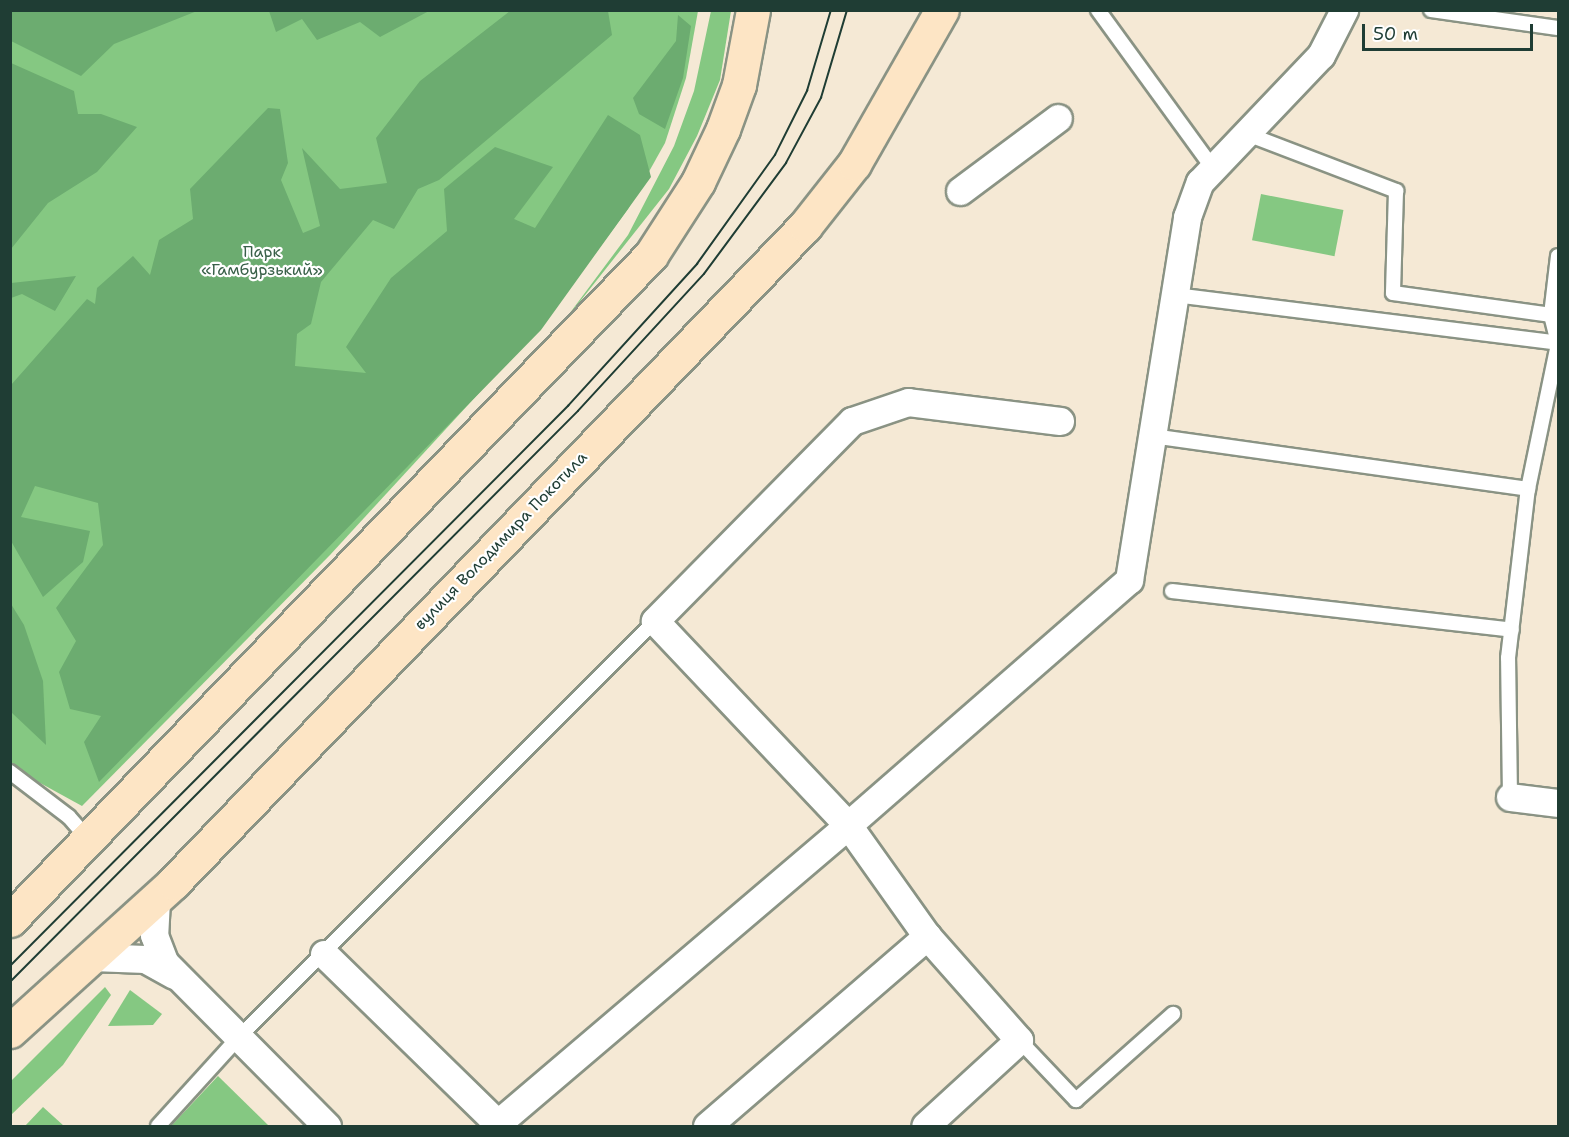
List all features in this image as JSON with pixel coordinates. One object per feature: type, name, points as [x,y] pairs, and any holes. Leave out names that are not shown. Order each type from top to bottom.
[{"type":"street","points":[[19,906],[88,839],[651,255],[703,171],[748,50],[753,10]]},
{"type":"street","name":"вулиця Володимира Покотила","points":[[10,1031],[156,900],[806,226],[854,164],[942,10]]},
{"type":"street","points":[[324,954],[498,1125],[1129,580],[1187,217],[1212,167],[1247,134],[1321,55],[1344,10]]},
{"type":"street","points":[[960,191],[1058,118]]},
{"type":"street","points":[[925,1126],[1019,1040],[927,936],[848,825],[655,621],[852,421],[908,402],[1060,421]]},
{"type":"street","points":[[1510,797],[1558,803]]},
{"type":"street","points":[[156,900],[154,934],[175,975]]},
{"type":"street","points":[[707,1126],[927,936]]},
{"type":"street","points":[[92,957],[145,958],[175,975],[327,1126]]},
{"type":"lane","points":[[1098,10],[1212,167]]},
{"type":"lane","points":[[1431,10],[1558,28]]},
{"type":"lane","points":[[1247,134],[1396,191],[1393,293],[1551,315]]},
{"type":"lane","points":[[1510,797],[1512,630],[1528,489],[1558,343],[1551,315],[1558,256]]},
{"type":"lane","points":[[1175,295],[1558,343]]},
{"type":"lane","points":[[1152,436],[1528,489]]},
{"type":"lane","points":[[1172,591],[1512,630]]},
{"type":"lane","points":[[158,1126],[238,1038],[655,621]]},
{"type":"lane","points":[[10,772],[69,817],[88,839]]},
{"type":"lane","points":[[1019,1040],[1076,1100],[1173,1014]]},
{"type":"green space","points":[[269,10],[429,11],[380,37],[360,22],[317,40],[302,19],[276,32]]},
{"type":"green space","name":"Парк «Гамбурзький»","points":[[10,11],[698,11],[686,78],[665,143],[628,209],[546,320],[330,555],[82,806],[11,767]]},
{"type":"green space","points":[[10,11],[197,11],[114,44],[81,76],[11,41]]},
{"type":"green space","points":[[510,11],[608,11],[612,35],[439,180],[418,189],[394,229],[373,220],[321,282],[311,324],[297,334],[295,366],[366,373],[346,347],[391,278],[447,231],[444,189],[495,147],[553,167],[514,219],[535,228],[608,115],[640,135],[651,177],[541,330],[99,782],[84,742],[101,716],[70,709],[59,672],[76,641],[56,608],[103,545],[98,503],[35,486],[21,517],[90,531],[83,562],[43,597],[11,541],[11,385],[87,299],[95,304],[97,288],[133,256],[150,275],[159,240],[193,219],[190,189],[268,108],[280,109],[288,163],[281,180],[303,233],[320,226],[302,148],[340,189],[387,183],[376,138],[420,81]]},
{"type":"green space","points":[[711,11],[731,11],[720,80],[697,136],[669,189],[555,333],[628,235],[674,146],[694,91]]},
{"type":"green space","points":[[678,15],[691,26],[683,78],[665,129],[639,114],[633,98],[676,41]]},
{"type":"green space","points":[[11,63],[74,91],[78,114],[101,114],[137,127],[97,172],[48,203],[11,249]]},
{"type":"green space","points":[[1261,194],[1343,210],[1334,256],[1252,240]]},
{"type":"green space","points":[[76,276],[55,311],[22,294],[11,298],[11,283]]},
{"type":"green space","points":[[11,604],[24,625],[43,681],[46,745],[11,712]]},
{"type":"green space","points":[[105,987],[111,995],[63,1065],[11,1115],[11,1081]]},
{"type":"green space","points":[[130,990],[162,1014],[153,1025],[108,1026]]},
{"type":"green space","points":[[218,1076],[269,1126],[171,1126]]},
{"type":"green space","points":[[43,1107],[64,1126],[25,1126]]},
{"type":"tram line","points":[[10,966],[568,406],[697,264],[775,155],[807,91],[831,10]]},
{"type":"tram line","points":[[10,982],[578,411],[704,274],[786,163],[821,98],[847,10]]}]
